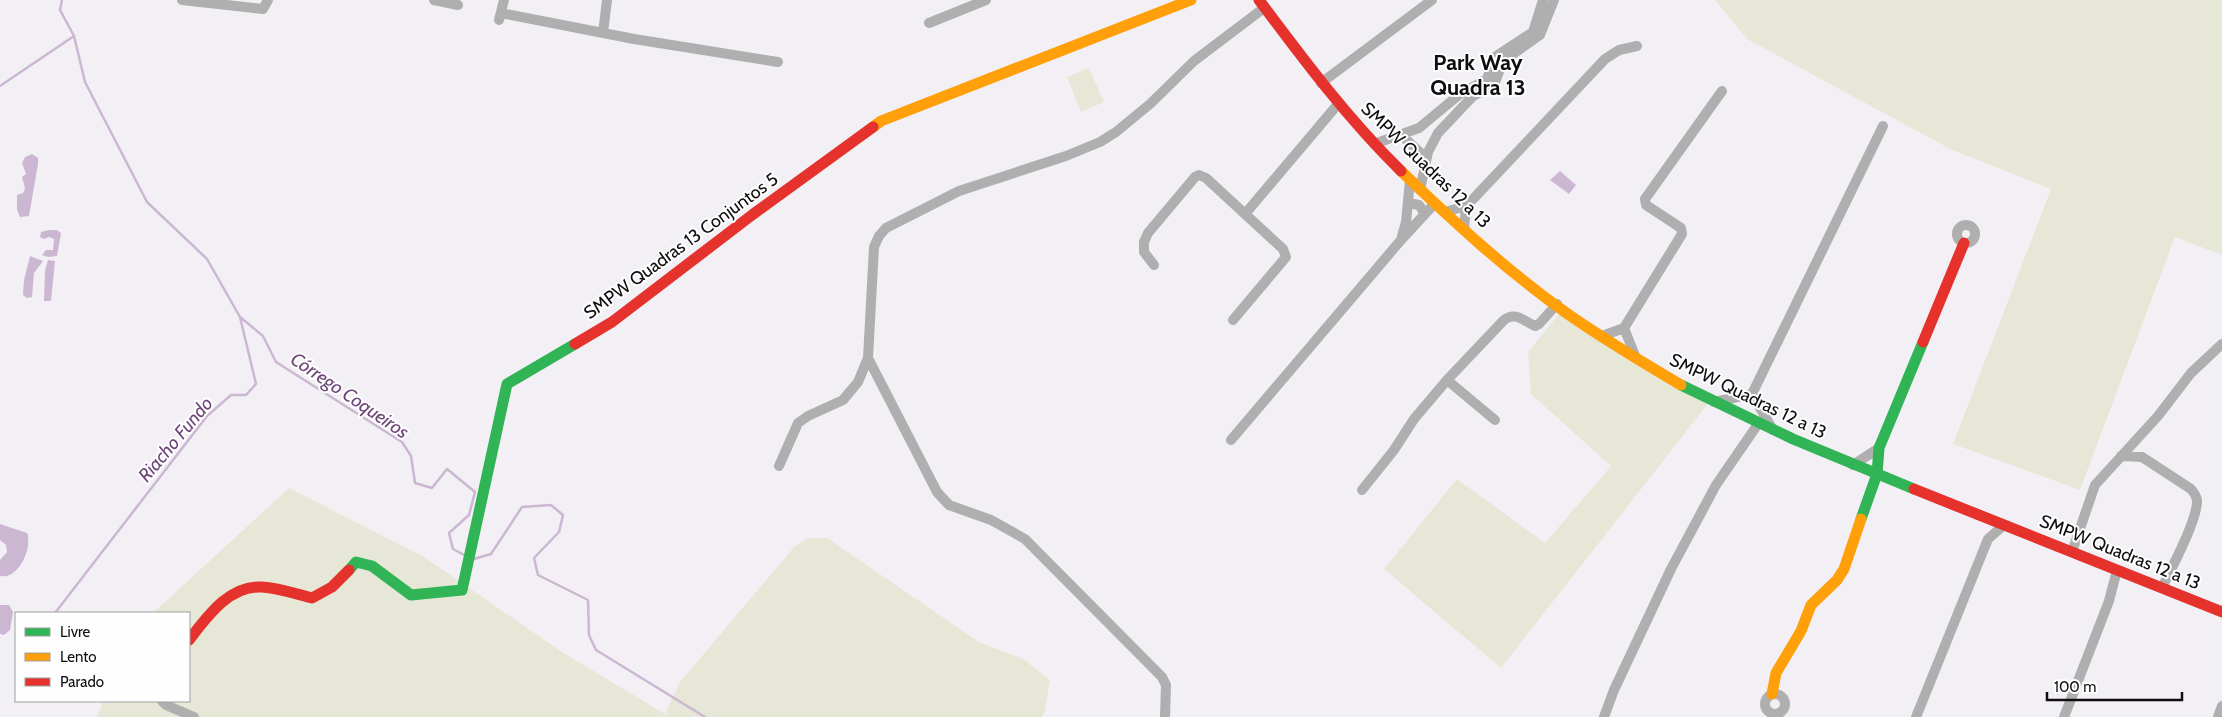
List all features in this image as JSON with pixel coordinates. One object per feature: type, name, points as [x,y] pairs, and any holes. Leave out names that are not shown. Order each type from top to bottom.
[{"type":"street","points":[[182,0],[263,9],[268,0]]},
{"type":"street","points":[[434,0],[458,5]]},
{"type":"street","points":[[504,0],[500,17],[778,62]]},
{"type":"street","points":[[603,33],[607,0]]},
{"type":"street","points":[[929,23],[986,0]]},
{"type":"street","name":"SMPW Quadras 13 Conjuntos 5","points":[[190,639],[214,610],[233,594],[260,587],[312,598],[332,587],[356,562],[372,566],[411,596],[462,590],[507,384],[612,322],[880,121],[1191,0]]},
{"type":"street","points":[[1321,83],[1432,0]]},
{"type":"street","points":[[1374,144],[1426,124],[1460,94],[1487,80],[1494,57],[1533,32],[1543,0]]},
{"type":"street","points":[[1420,190],[1426,158],[1431,144],[1448,121],[1472,96],[1494,85],[1503,61],[1540,35],[1554,0]]},
{"type":"street","points":[[778,466],[798,423],[808,416],[843,400],[858,382],[868,358],[874,247],[879,236],[886,228],[960,191],[1066,156],[1100,142],[1116,132],[1150,104],[1194,61],[1262,4]]},
{"type":"street","name":"SMPW Quadras 12 a 13","points":[[1262,4],[1286,40],[1338,104],[1374,144],[1420,190],[1512,271],[1556,304],[1636,358],[1714,402],[1758,424],[1853,465],[2222,612]]},
{"type":"street","points":[[1445,212],[1466,206],[1500,173],[1605,59],[1619,50],[1636,46]]},
{"type":"street","points":[[1602,336],[1624,328],[1682,234],[1682,230],[1678,225],[1646,204],[1645,199],[1722,91]]},
{"type":"street","points":[[1245,214],[1338,104]]},
{"type":"street","points":[[1752,394],[1883,126]]},
{"type":"street","points":[[1401,135],[1426,158]]},
{"type":"street","points":[[1154,265],[1144,252],[1145,237],[1195,177],[1199,175],[1206,178],[1283,249],[1286,257],[1232,320]]},
{"type":"street","points":[[1401,240],[1410,180]]},
{"type":"street","points":[[1231,440],[1401,240],[1435,203]]},
{"type":"street","points":[[1464,229],[1466,206]]},
{"type":"street","points":[[1407,208],[1414,217],[1424,215]]},
{"type":"street","points":[[1772,694],[1776,673],[1801,632],[1811,605],[1837,580],[1844,568],[1877,474],[1880,448],[1964,244]]},
{"type":"street","points":[[1362,490],[1394,450],[1414,420],[1447,380],[1507,318],[1518,317],[1535,326],[1556,304]]},
{"type":"street","points":[[1624,328],[1636,358]]},
{"type":"street","points":[[2072,552],[2093,490],[2104,474],[2158,416],[2191,373],[2222,344]]},
{"type":"street","points":[[868,358],[940,497],[949,505],[991,520],[1025,539],[1162,677],[1166,685],[1165,717]]},
{"type":"street","points":[[1447,380],[1495,420]]},
{"type":"street","points":[[1714,402],[1752,394]]},
{"type":"street","points":[[1752,394],[1773,430]]},
{"type":"street","points":[[1604,717],[1629,657],[1671,569],[1716,485],[1758,424]]},
{"type":"street","points":[[1853,465],[1880,448]]},
{"type":"street","points":[[2120,456],[2142,457],[2191,490],[2196,496],[2195,509],[2190,524],[2162,588]]},
{"type":"street","points":[[1983,516],[1988,539]]},
{"type":"street","points":[[1916,717],[1988,539],[2004,525]]},
{"type":"street","points":[[2064,717],[2108,601],[2117,570]]},
{"type":"street","points":[[163,702],[194,717]]},
{"type":"street","points":[[2218,717],[2222,706]]},
{"type":"green space","points":[[1715,0],[2222,0],[2222,255],[2175,237],[2080,490],[1953,444],[2051,189],[1952,150],[1747,39]]},
{"type":"green space","points":[[1089,68],[1104,102],[1081,112],[1067,77]]},
{"type":"green space","points":[[1563,309],[1710,401],[1501,668],[1384,569],[1457,479],[1545,543],[1611,466],[1531,394],[1528,352]]},
{"type":"green space","points":[[289,488],[424,557],[562,652],[665,714],[680,682],[794,547],[808,538],[827,538],[979,642],[1023,659],[1050,680],[1042,717],[97,717],[103,702],[190,702],[190,612],[154,612]]},
{"type":"shaded area","points":[[32,154],[38,158],[38,164],[29,216],[20,217],[17,210],[17,195],[23,193],[25,188],[22,177],[26,174],[22,163],[25,157]]},
{"type":"shaded area","points":[[1560,171],[1576,185],[1569,194],[1550,180]]},
{"type":"shaded area","points":[[57,230],[61,233],[57,256],[48,257],[42,255],[46,250],[53,250],[54,239],[40,237],[41,232]]},
{"type":"shaded area","points":[[30,256],[43,261],[34,273],[32,297],[27,298],[23,295],[24,280]]},
{"type":"shaded area","points":[[48,260],[55,261],[51,301],[44,301],[45,271]]},
{"type":"shaded area","points":[[0,524],[27,533],[28,539],[28,547],[22,562],[13,573],[7,576],[0,576],[0,560],[7,552],[6,545],[0,540]]},
{"type":"shaded area","points":[[0,605],[9,605],[13,612],[10,630],[4,635],[0,634]]},
{"type":"waterway","name":"Riacho Fundo","points":[[56,612],[207,416],[231,395],[246,395],[256,384],[240,317],[207,259],[147,202],[85,82],[74,36],[60,10],[62,0]]},
{"type":"waterway","points":[[0,86],[74,36]]},
{"type":"waterway","name":"Córrego Coqueiros","points":[[240,317],[263,336],[276,362],[402,442],[411,456],[415,483],[432,488],[447,469],[475,492],[469,515],[449,533],[453,549],[464,555]]},
{"type":"waterway","name":"Córrego Coqueiros","points":[[474,559],[491,554],[522,507],[551,505],[563,515],[559,532],[534,558],[538,575],[588,600],[589,635],[596,650],[705,717]]},
{"type":"traffic: fast","points":[[1861,519],[1877,474],[1879,448],[1923,342]]},
{"type":"traffic: fast","points":[[349,570],[356,562],[372,566],[411,595],[462,590],[507,384],[575,344]]},
{"type":"traffic: fast","points":[[1681,385],[1793,439],[1914,489]]},
{"type":"traffic: slow","points":[[873,127],[881,121],[1191,0]]},
{"type":"traffic: slow","points":[[1401,171],[1480,244],[1543,296],[1608,341],[1681,385]]},
{"type":"traffic: slow","points":[[1772,694],[1776,673],[1801,631],[1811,605],[1837,580],[1844,569],[1861,519]]},
{"type":"traffic: jam","points":[[1259,0],[1344,110],[1401,171]]},
{"type":"traffic: jam","points":[[575,344],[612,322],[752,215],[873,127]]},
{"type":"traffic: jam","points":[[1923,342],[1964,243]]},
{"type":"traffic: jam","points":[[1914,489],[2222,612]]},
{"type":"traffic: jam","points":[[190,639],[220,604],[239,591],[262,587],[312,598],[332,587],[349,570]]},
{"type":"district","name":"Park Way Quadra 13","points":[[1478,74]]}]
